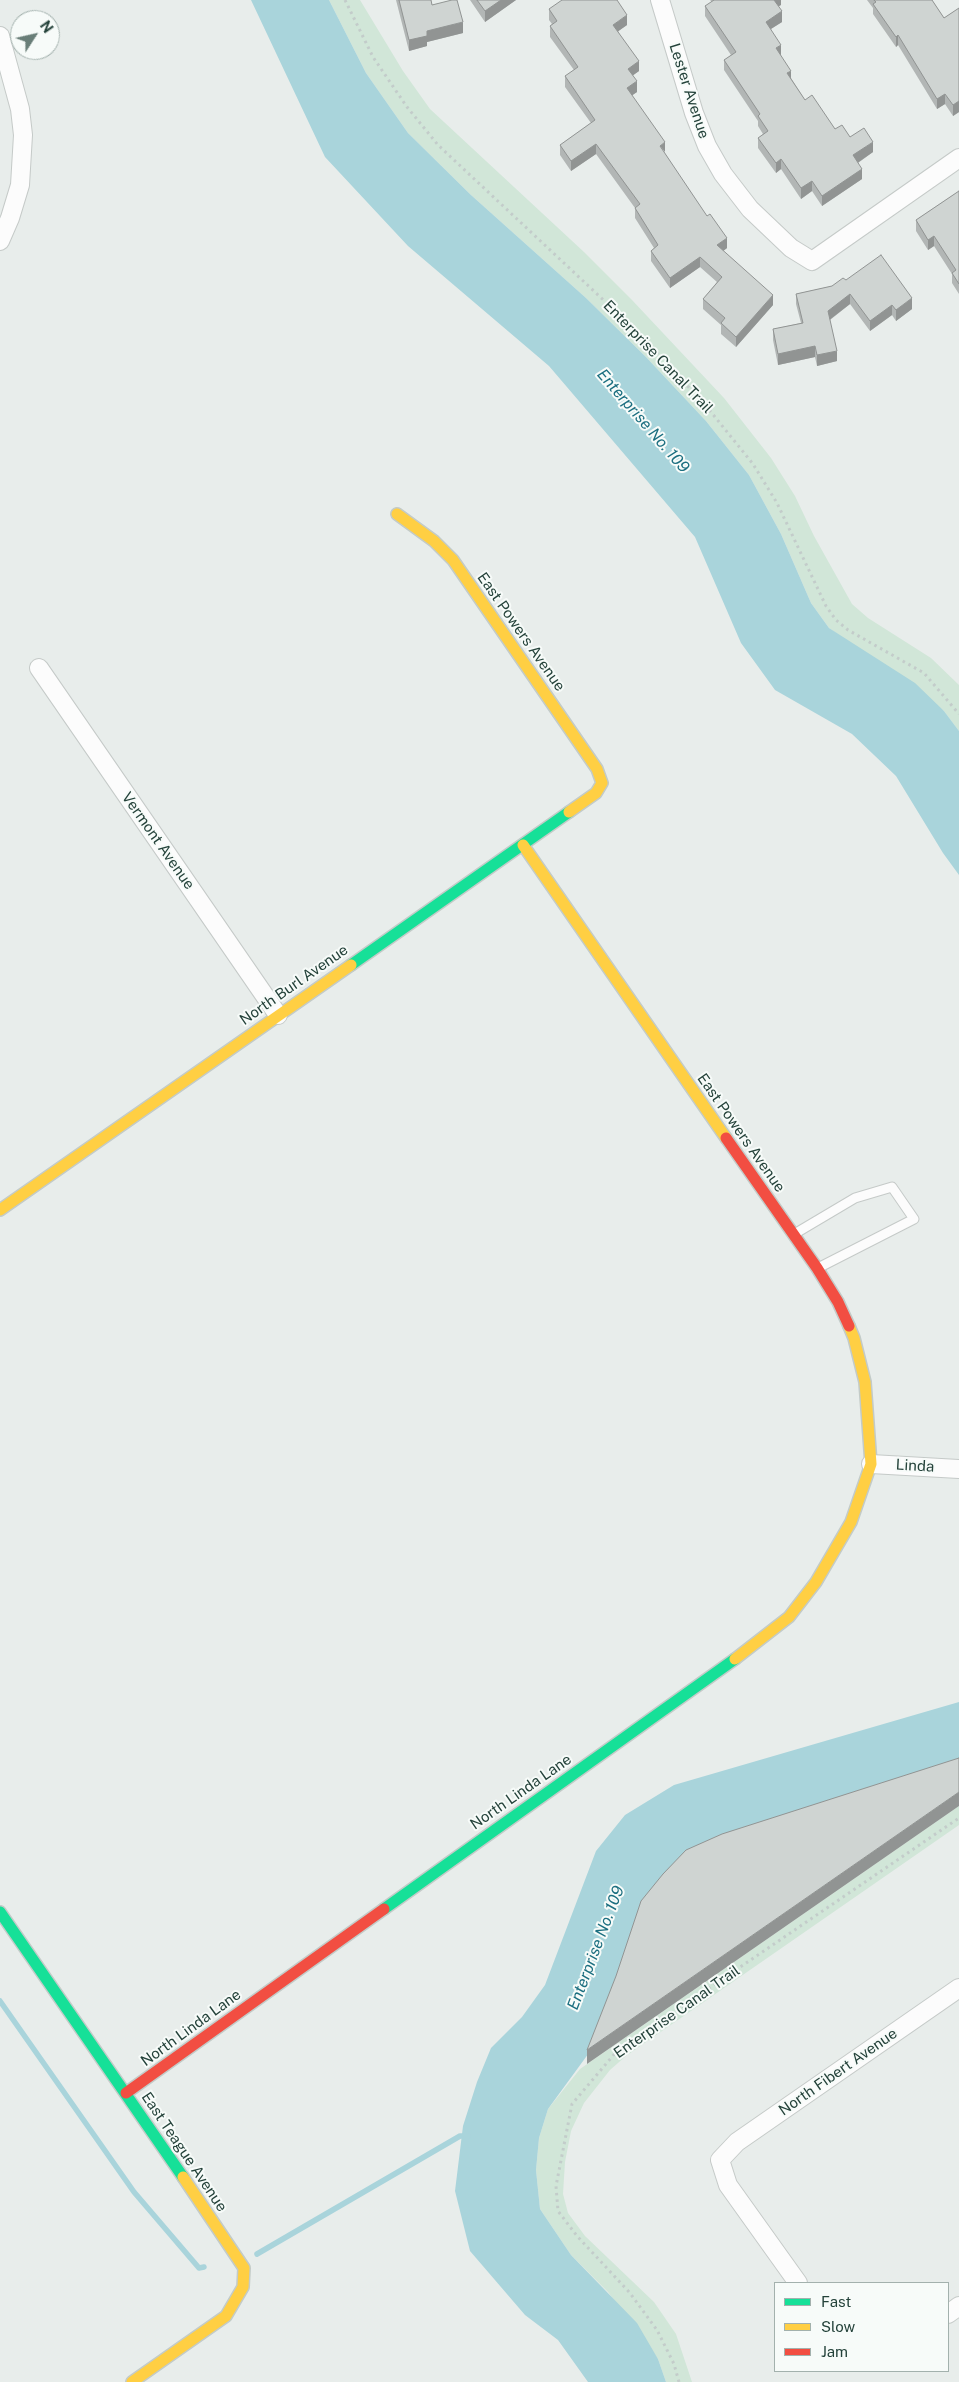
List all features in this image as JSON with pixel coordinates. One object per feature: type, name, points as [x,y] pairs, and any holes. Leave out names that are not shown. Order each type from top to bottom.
[{"type":"street","name":"Lester Avenue","points":[[660,0],[694,113],[707,146],[723,174],[750,209],[791,248],[812,261],[959,158]]},
{"type":"street","points":[[0,36],[20,109],[23,135],[20,184],[10,218],[0,241]]},
{"type":"street","name":"East Powers Avenue","points":[[397,514],[434,541],[453,560],[597,769],[602,782]]},
{"type":"street","name":"Vermont Avenue","points":[[39,668],[278,1015]]},
{"type":"street","name":"North Burl Avenue","points":[[0,1210],[523,846],[596,793],[602,782]]},
{"type":"street","name":"East Powers Avenue","points":[[523,846],[818,1268],[838,1302],[854,1338],[865,1382],[871,1464]]},
{"type":"street","name":"Linda","points":[[871,1464],[959,1469]]},
{"type":"street","name":"North Linda Lane","points":[[126,2093],[736,1658],[789,1617],[816,1582],[851,1522],[871,1464]]},
{"type":"street","name":"East Teague Avenue","points":[[0,1912],[126,2093],[244,2268],[242,2290],[226,2316],[132,2382]]},
{"type":"street","name":"North Fibert Avenue","points":[[797,2282],[728,2185],[720,2160],[737,2142],[959,1988]]},
{"type":"lane","points":[[793,1234],[855,1198],[892,1187],[914,1218],[818,1268]]},
{"type":"path","name":"Enterprise Canal Trail","points":[[345,0],[373,57],[408,107],[438,145],[644,338],[712,412],[753,464],[777,503],[826,606],[836,620],[848,630],[924,674],[959,714]]},
{"type":"path","name":"Enterprise Canal Trail","points":[[679,2382],[674,2364],[657,2330],[630,2293],[577,2236],[558,2211],[556,2186],[572,2104],[617,2051],[959,1818]]},
{"type":"green space","points":[[329,0],[360,0],[403,71],[430,109],[584,252],[724,398],[771,458],[795,496],[814,536],[852,604],[868,618],[931,658],[959,685],[959,731],[944,711],[829,628],[811,603],[781,534],[749,475],[706,421],[646,357],[586,298],[471,195],[408,133],[366,73]]},
{"type":"green space","points":[[959,1806],[959,1825],[626,2056],[610,2070],[584,2103],[571,2131],[565,2162],[563,2194],[568,2213],[585,2236],[654,2302],[676,2334],[692,2382],[666,2382],[658,2359],[608,2292],[571,2255],[540,2209],[536,2170],[539,2138],[548,2109],[580,2069]]},
{"type":"water","name":"Enterprise No. 109","points":[[251,0],[329,0],[366,73],[408,133],[471,195],[586,298],[646,357],[706,421],[749,475],[781,534],[811,603],[829,628],[915,683],[944,711],[959,731],[959,875],[943,853],[896,776],[852,734],[775,690],[741,643],[695,537],[549,366],[408,246],[325,157]]},
{"type":"water","name":"Enterprise No. 109","points":[[959,1702],[959,1771],[594,2046],[548,2109],[539,2138],[536,2170],[540,2209],[571,2255],[637,2323],[658,2359],[666,2382],[588,2382],[558,2340],[525,2315],[470,2251],[455,2191],[463,2126],[477,2082],[491,2048],[522,2017],[545,1985],[596,1851],[625,1815],[674,1785]]},
{"type":"building","points":[[399,0],[431,0],[432,5],[457,0],[463,22],[427,31],[427,36],[409,40]]},
{"type":"building","points":[[477,0],[501,0],[485,11]]},
{"type":"building","points":[[562,0],[617,0],[627,15],[613,25],[639,61],[628,69],[637,81],[627,88],[665,142],[660,146],[707,216],[710,214],[727,238],[717,245],[773,295],[736,337],[721,323],[725,318],[703,299],[722,277],[700,257],[670,278],[651,251],[658,245],[635,208],[640,204],[596,144],[571,161],[560,145],[595,120],[565,76],[578,67],[550,26],[557,21],[549,9]]},
{"type":"building","points":[[714,0],[774,0],[782,11],[766,22],[781,45],[776,48],[791,71],[787,73],[805,100],[812,95],[835,129],[842,125],[850,137],[864,128],[873,142],[853,155],[862,169],[822,196],[812,181],[801,188],[781,159],[776,163],[758,138],[768,131],[758,116],[760,114],[724,60],[736,52],[705,6]]},
{"type":"building","points":[[874,0],[932,0],[944,18],[959,8],[959,101],[953,105],[945,94],[937,99],[898,35],[896,37],[873,4],[876,2]]},
{"type":"building","points":[[959,191],[959,284],[952,273],[956,270],[934,236],[928,240],[916,220]]},
{"type":"building","points":[[881,255],[912,298],[896,310],[892,305],[870,321],[850,294],[828,311],[837,351],[817,355],[815,346],[778,354],[773,329],[803,323],[796,294],[832,286],[843,278],[846,280]]},
{"type":"building","points":[[959,1758],[959,1792],[587,2050],[616,1976],[641,1901],[686,1850],[722,1834]]},
{"type":"waterway","points":[[0,2001],[134,2192],[199,2268],[204,2267]]},
{"type":"waterway","points":[[257,2254],[460,2136],[468,2136]]},
{"type":"traffic: fast","points":[[351,965],[569,812]]},
{"type":"traffic: fast","points":[[384,1909],[735,1659]]},
{"type":"traffic: fast","points":[[0,1912],[183,2177]]},
{"type":"traffic: slow","points":[[397,514],[434,541],[453,560],[597,769],[602,783],[596,793],[569,812]]},
{"type":"traffic: slow","points":[[523,845],[726,1138]]},
{"type":"traffic: slow","points":[[0,1210],[351,965]]},
{"type":"traffic: slow","points":[[735,1659],[789,1617],[816,1582],[851,1522],[871,1464],[865,1382],[854,1338],[849,1326]]},
{"type":"traffic: slow","points":[[132,2382],[226,2316],[243,2287],[244,2268],[183,2177]]},
{"type":"traffic: jam","points":[[726,1138],[817,1268],[838,1302],[849,1326]]},
{"type":"traffic: jam","points":[[126,2093],[384,1909]]}]
